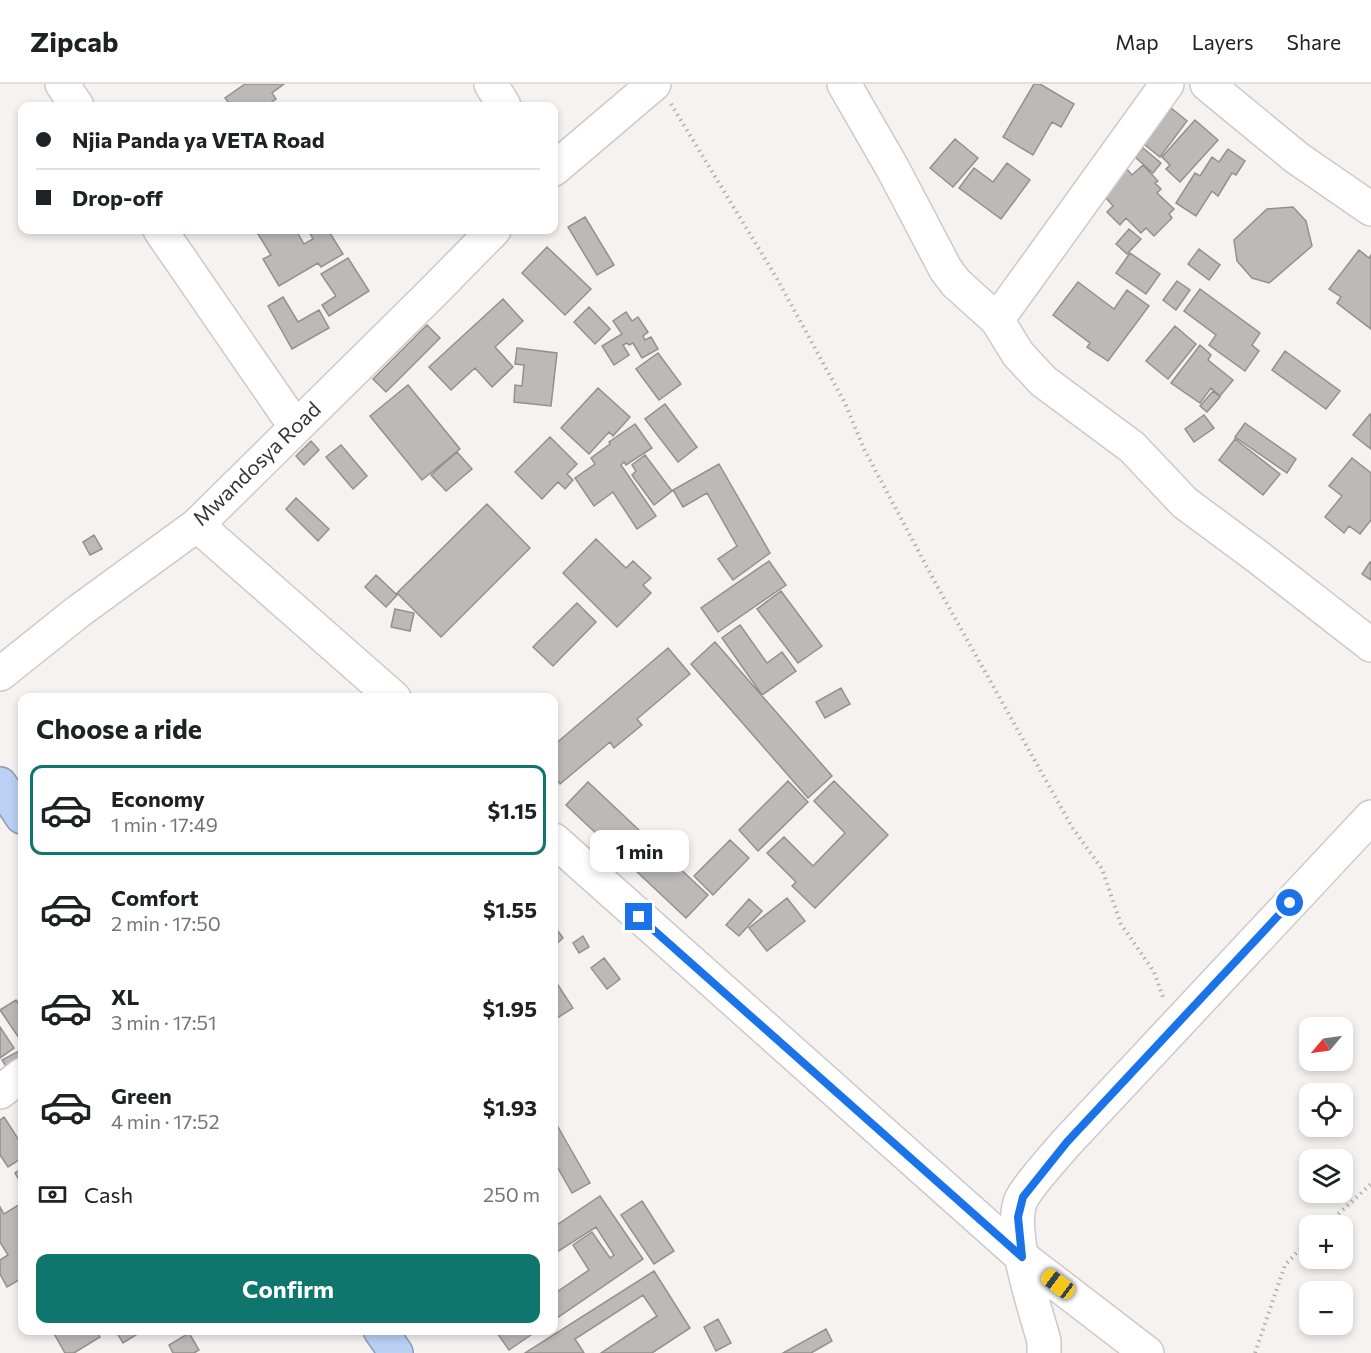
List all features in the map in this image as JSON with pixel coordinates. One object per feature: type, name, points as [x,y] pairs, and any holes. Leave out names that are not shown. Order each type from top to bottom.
[{"type":"highway","points":[[0,784],[18,811]]},
{"type":"highway","points":[[384,1335],[396,1353]]},
{"type":"street","points":[[62,84],[74,102]]},
{"type":"street","points":[[491,84],[502,102]]},
{"type":"street","points":[[844,84],[893,169],[946,270],[956,283],[997,320],[1018,354],[1043,381],[1132,447],[1185,503],[1371,645]]},
{"type":"street","points":[[997,320],[1167,84]]},
{"type":"street","points":[[1207,84],[1297,158],[1371,209]]},
{"type":"street","points":[[558,166],[662,93]]},
{"type":"street","points":[[163,234],[296,426]]},
{"type":"street","name":"Mwandosya Road","points":[[0,674],[79,611],[197,525],[490,234]]},
{"type":"street","points":[[197,525],[388,693]]},
{"type":"street","points":[[1044,1353],[1044,1341],[1022,1257],[1018,1217],[1023,1197],[1067,1142],[1371,817]]},
{"type":"street","points":[[558,844],[1022,1257],[1147,1353]]},
{"type":"street","points":[[0,1092],[18,1078]]},
{"type":"path","points":[[662,93],[776,277],[848,409],[864,449],[937,586],[1072,827],[1102,869],[1121,924],[1154,972],[1176,1024]]},
{"type":"path","points":[[1337,1215],[1371,1184]]},
{"type":"path","points":[[1255,1353],[1285,1265],[1299,1250]]},
{"type":"building","points":[[245,84],[284,84],[272,93],[276,99],[272,102],[228,102],[225,98]]},
{"type":"building","points":[[1034,84],[1040,84],[1074,104],[1061,127],[1052,122],[1033,155],[1003,137]]},
{"type":"building","points":[[1171,108],[1187,121],[1160,157],[1144,144]]},
{"type":"building","points":[[1195,120],[1218,140],[1180,182],[1166,169],[1170,165],[1162,157]]},
{"type":"building","points":[[955,139],[978,158],[953,187],[930,168]]},
{"type":"building","points":[[1143,148],[1161,163],[1153,173],[1135,157]]},
{"type":"building","points":[[1228,149],[1245,161],[1236,175],[1232,173],[1218,196],[1212,191],[1196,216],[1176,203],[1195,173],[1200,176],[1212,157],[1219,162]]},
{"type":"building","points":[[1007,163],[1030,180],[1001,219],[959,188],[974,168],[993,182]]},
{"type":"building","points":[[1143,165],[1158,181],[1155,183],[1161,189],[1157,193],[1174,209],[1169,214],[1172,218],[1154,236],[1146,228],[1141,233],[1126,218],[1120,225],[1107,212],[1113,206],[1101,192],[1126,168],[1132,175]]},
{"type":"building","points":[[1293,207],[1306,221],[1312,246],[1269,283],[1252,278],[1237,261],[1234,240],[1267,209]]},
{"type":"building","points":[[585,217],[614,265],[597,275],[568,227]]},
{"type":"building","points":[[1129,229],[1141,239],[1127,254],[1116,244]]},
{"type":"building","points":[[258,234],[298,234],[304,244],[313,239],[310,234],[330,234],[343,254],[321,267],[318,263],[279,286],[263,259],[271,255]]},
{"type":"building","points":[[547,247],[591,289],[565,315],[522,273]]},
{"type":"building","points":[[1199,249],[1220,265],[1209,280],[1188,264]]},
{"type":"building","points":[[1359,250],[1369,258],[1371,255],[1371,329],[1337,303],[1341,297],[1329,289]]},
{"type":"building","points":[[1130,253],[1160,274],[1146,294],[1116,273]]},
{"type":"building","points":[[348,258],[369,291],[329,316],[322,305],[336,296],[321,274]]},
{"type":"building","points":[[1177,281],[1190,290],[1176,310],[1163,300]]},
{"type":"building","points":[[1078,282],[1114,309],[1127,290],[1149,306],[1108,361],[1087,347],[1090,343],[1053,315]]},
{"type":"building","points":[[1200,289],[1260,333],[1252,345],[1259,351],[1245,371],[1209,345],[1216,335],[1184,311]]},
{"type":"building","points":[[283,297],[298,322],[319,310],[329,328],[292,349],[268,306]]},
{"type":"building","points":[[503,299],[523,321],[495,347],[513,367],[492,387],[475,368],[451,390],[429,367]]},
{"type":"building","points":[[589,307],[610,329],[595,344],[574,322]]},
{"type":"building","points":[[626,312],[632,321],[638,317],[648,332],[643,336],[645,340],[651,337],[658,349],[642,358],[633,343],[629,345],[627,343],[623,345],[629,355],[614,365],[602,346],[622,334],[613,321]]},
{"type":"building","points":[[427,325],[440,338],[386,392],[373,379]]},
{"type":"building","points":[[1175,326],[1196,344],[1168,379],[1146,361]]},
{"type":"building","points":[[1200,345],[1211,355],[1208,360],[1233,380],[1220,396],[1211,388],[1200,403],[1171,383]]},
{"type":"building","points":[[517,348],[557,353],[551,406],[514,402],[515,385],[522,386],[524,365],[515,364]]},
{"type":"building","points":[[1285,351],[1340,391],[1326,409],[1272,370]]},
{"type":"building","points":[[658,353],[681,384],[659,400],[636,369]]},
{"type":"building","points":[[408,385],[460,449],[422,480],[370,416]]},
{"type":"building","points":[[598,388],[630,417],[613,436],[609,432],[589,454],[561,428]]},
{"type":"building","points":[[1213,391],[1220,397],[1207,412],[1200,406]]},
{"type":"building","points":[[665,404],[697,447],[678,462],[645,419]]},
{"type":"building","points":[[1204,415],[1214,428],[1194,442],[1185,429]]},
{"type":"building","points":[[1371,415],[1371,449],[1353,435]]},
{"type":"building","points":[[1245,423],[1296,459],[1287,473],[1235,437]]},
{"type":"building","points":[[635,424],[652,448],[626,465],[624,462],[621,465],[656,516],[637,529],[613,492],[594,506],[575,478],[595,464],[591,458]]},
{"type":"building","points":[[550,437],[577,464],[567,474],[573,480],[565,489],[558,482],[542,499],[515,472]]},
{"type":"building","points":[[1235,439],[1280,474],[1263,495],[1219,460]]},
{"type":"building","points":[[311,441],[319,450],[304,465],[296,456]]},
{"type":"building","points":[[341,445],[367,476],[353,489],[326,457]]},
{"type":"building","points":[[457,452],[472,469],[446,491],[431,475]]},
{"type":"building","points":[[645,455],[672,491],[654,505],[632,475],[636,471],[632,465]]},
{"type":"building","points":[[1352,458],[1371,473],[1371,520],[1360,534],[1349,526],[1344,533],[1325,517],[1342,496],[1329,486]]},
{"type":"building","points":[[719,464],[770,553],[733,580],[718,559],[737,546],[707,493],[683,507],[673,490]]},
{"type":"building","points":[[296,498],[329,529],[318,541],[286,509]]},
{"type":"building","points":[[487,504],[530,548],[441,637],[397,593]]},
{"type":"building","points":[[94,535],[102,549],[90,555],[83,542]]},
{"type":"building","points":[[596,539],[626,568],[633,561],[651,578],[643,585],[651,593],[617,627],[563,573]]},
{"type":"building","points":[[769,561],[786,585],[718,632],[701,608]]},
{"type":"building","points":[[1371,563],[1371,580],[1362,574]]},
{"type":"building","points":[[376,575],[397,595],[386,607],[365,587]]},
{"type":"building","points":[[781,591],[822,646],[798,663],[757,609]]},
{"type":"building","points":[[577,603],[596,622],[553,666],[533,647]]},
{"type":"building","points":[[395,609],[414,613],[410,631],[391,627]]},
{"type":"building","points":[[740,625],[767,663],[782,652],[796,671],[762,695],[722,638]]},
{"type":"building","points":[[715,642],[832,776],[808,798],[691,664]]},
{"type":"building","points":[[668,648],[690,674],[637,719],[642,725],[614,748],[610,742],[560,784],[558,781],[558,742]]},
{"type":"building","points":[[841,688],[850,704],[825,718],[816,702]]},
{"type":"building","points":[[788,781],[808,802],[758,851],[739,830]]},
{"type":"building","points":[[834,781],[888,835],[815,908],[792,886],[796,882],[767,853],[784,837],[813,866],[845,833],[814,801]]},
{"type":"building","points":[[588,782],[708,895],[686,918],[566,805]]},
{"type":"building","points":[[730,840],[749,858],[713,895],[694,876]]},
{"type":"building","points":[[787,898],[805,921],[767,951],[749,928]]},
{"type":"building","points":[[749,899],[762,911],[739,936],[726,925]]},
{"type":"building","points":[[558,931],[563,938],[558,942]]},
{"type":"building","points":[[583,936],[589,947],[579,953],[573,943]]},
{"type":"building","points":[[604,958],[620,979],[607,989],[591,968]]},
{"type":"building","points":[[558,985],[573,1008],[558,1017]]},
{"type":"building","points":[[16,1000],[18,1003],[18,1037],[0,1010]]},
{"type":"building","points":[[0,1027],[14,1048],[0,1058]]},
{"type":"building","points":[[18,1052],[18,1065],[9,1071],[2,1060]]},
{"type":"building","points":[[4,1117],[18,1139],[18,1161],[8,1167],[0,1155],[0,1120]]},
{"type":"building","points":[[558,1127],[590,1183],[572,1193],[558,1168]]},
{"type":"building","points":[[600,1196],[643,1259],[558,1317],[558,1291],[589,1270],[573,1245],[592,1232],[610,1258],[614,1255],[596,1227],[558,1251],[558,1224]]},
{"type":"building","points":[[642,1201],[674,1251],[654,1264],[621,1215]]},
{"type":"building","points":[[18,1205],[18,1280],[7,1287],[0,1274],[0,1260],[8,1255],[0,1242],[0,1207],[4,1214]]},
{"type":"building","points":[[654,1271],[690,1328],[652,1353],[601,1353],[657,1316],[643,1295],[575,1339],[584,1353],[525,1353],[553,1335],[558,1335],[558,1332]]},
{"type":"building","points":[[718,1319],[731,1343],[716,1351],[704,1327]]},
{"type":"building","points":[[826,1329],[832,1341],[811,1353],[783,1353]]},
{"type":"building","points":[[55,1335],[99,1335],[100,1337],[74,1353],[65,1353]]},
{"type":"building","points":[[118,1335],[136,1335],[123,1343]]},
{"type":"building","points":[[186,1335],[190,1335],[199,1350],[194,1353],[173,1353],[169,1345]]},
{"type":"building","points":[[498,1335],[531,1335],[509,1350]]},
{"type":"route","points":[[639,917],[1022,1257],[1018,1217],[1023,1197],[1067,1142],[1290,903]]}]
